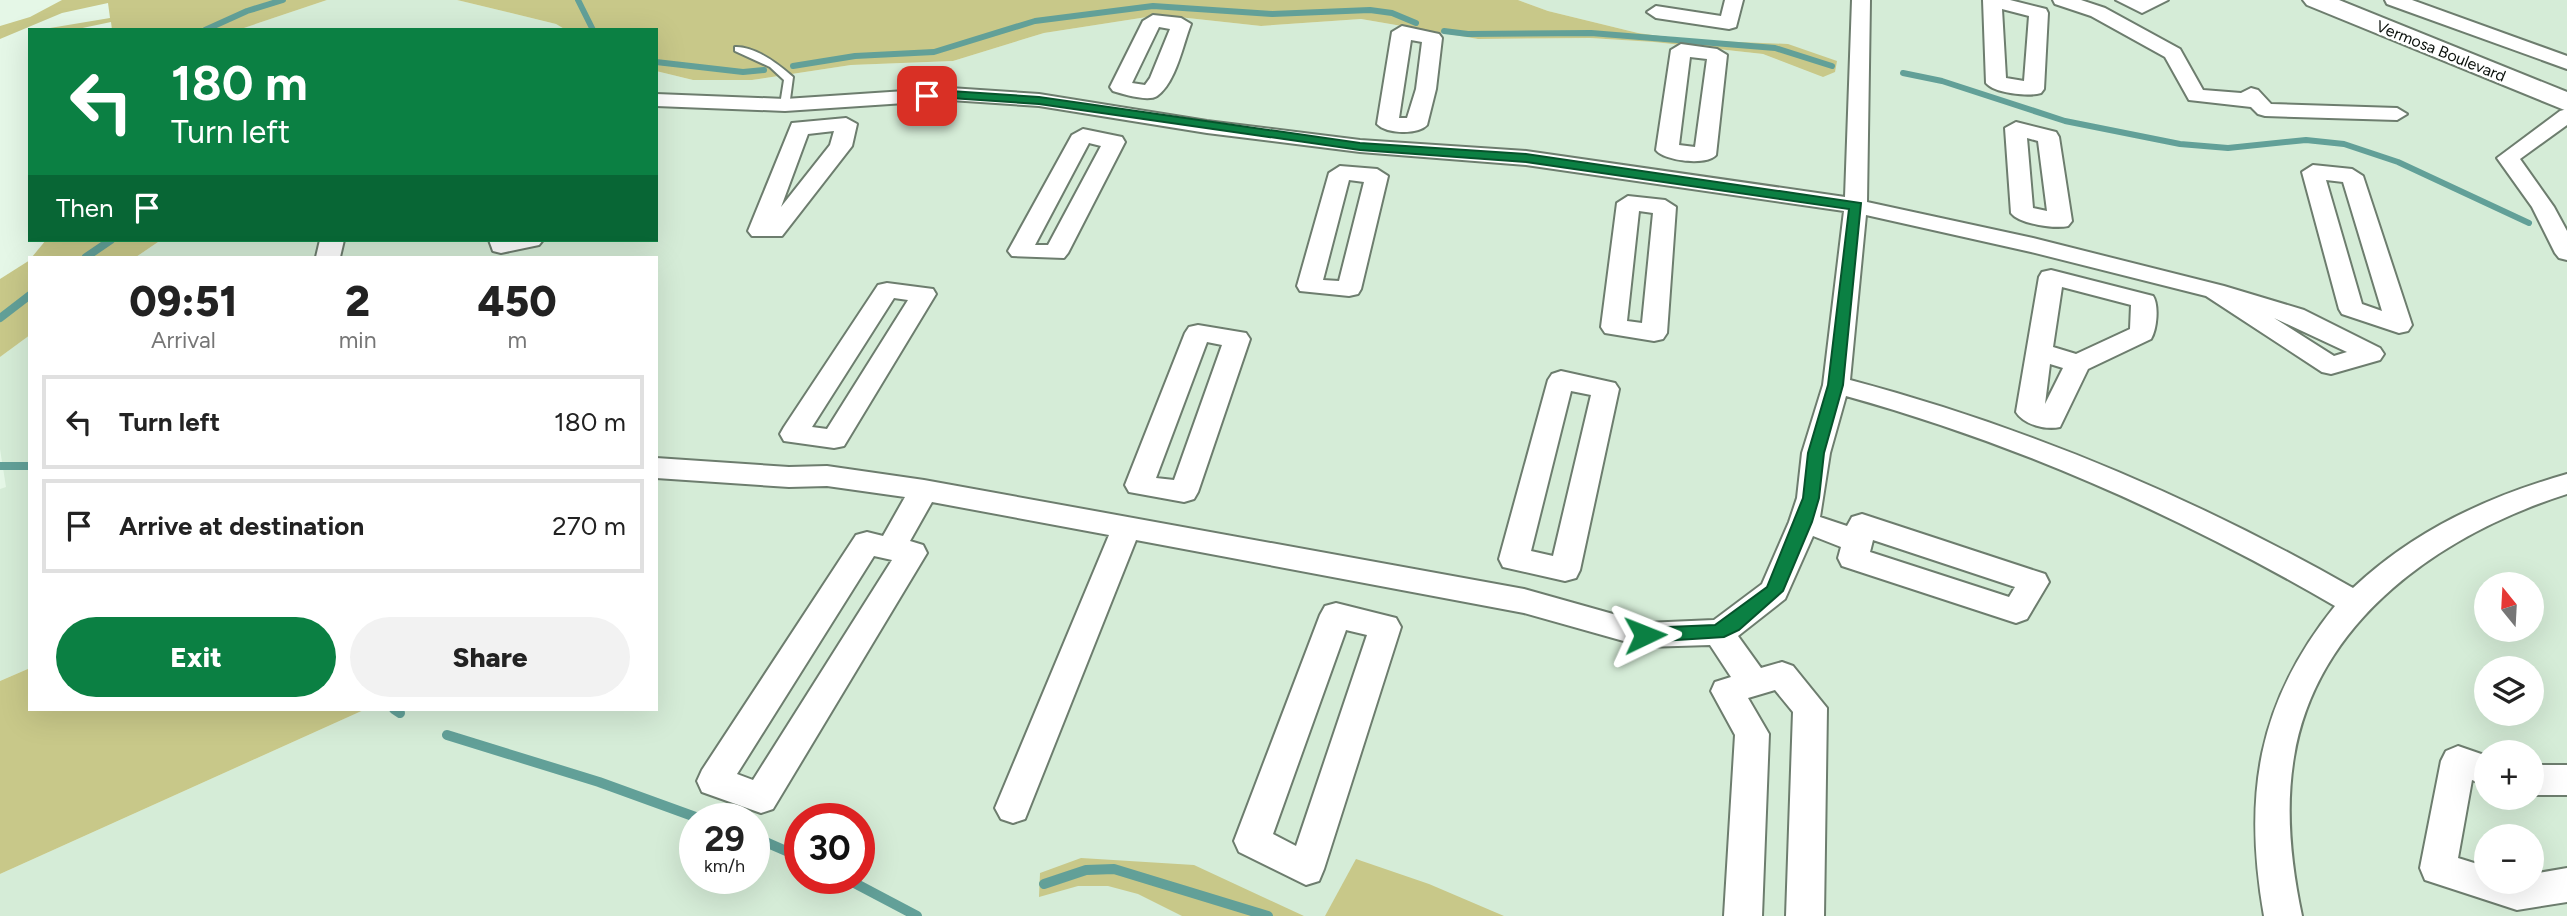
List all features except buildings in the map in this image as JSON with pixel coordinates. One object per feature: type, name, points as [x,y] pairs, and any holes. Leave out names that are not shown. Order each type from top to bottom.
[{"type":"main road","name":"Vermosa Boulevard","points":[[2316,0],[2567,102]]},
{"type":"street","points":[[1671,0],[1656,12],[1729,23],[1734,0]]},
{"type":"street","points":[[658,468],[789,477],[827,476],[924,490],[1366,574],[1524,601],[1645,635],[1717,632],[1733,625],[1774,591],[1804,522],[1811,498],[1816,453],[1836,385],[1856,206],[1861,0]]},
{"type":"street","points":[[2062,0],[2098,12],[2173,53],[2196,96],[2258,102],[2265,110],[2397,114],[2375,95],[2251,94],[2258,102]]},
{"type":"street","points":[[2098,12],[2127,1],[2142,7],[2159,0]]},
{"type":"street","points":[[2394,0],[2567,63]]},
{"type":"street","points":[[1992,1],[2016,3],[2039,13],[2035,89],[1996,83],[1992,1]]},
{"type":"street","points":[[1681,50],[1717,55],[1705,156],[1688,153],[1667,150],[1681,50]]},
{"type":"street","points":[[1098,138],[1134,90]]},
{"type":"street","points":[[658,100],[785,105],[950,94],[1039,100],[1207,127],[1360,146],[1526,158],[1856,206],[2033,245],[2268,306],[2344,339],[2377,318]]},
{"type":"street","points":[[824,126],[832,103]]},
{"type":"street","points":[[2567,115],[2508,158],[2543,207],[2567,253]]},
{"type":"street","points":[[846,124],[841,146],[774,231],[760,231],[800,128],[824,126],[846,124]]},
{"type":"street","points":[[1395,148],[1403,125]]},
{"type":"street","points":[[1083,135],[1098,138],[1114,142],[1056,253],[1020,251],[1083,135]]},
{"type":"street","points":[[1358,174],[1360,146]]},
{"type":"street","points":[[1685,180],[1688,153]]},
{"type":"street","points":[[2314,172],[2352,176],[2399,325],[2377,318],[2351,309],[2314,172]]},
{"type":"street","points":[[1340,173],[1358,174],[1377,176],[1349,289],[1308,285],[1340,173]]},
{"type":"street","points":[[1648,205],[1651,176]]},
{"type":"street","points":[[1628,203],[1648,205],[1665,207],[1654,333],[1614,327],[1628,203]]},
{"type":"street","points":[[2543,207],[2567,226]]},
{"type":"street","points":[[2033,245],[2040,217]]},
{"type":"street","points":[[501,242],[500,246],[521,242]]},
{"type":"street","points":[[2095,288],[2101,262]]},
{"type":"street","points":[[2051,277],[2144,301],[2142,333],[2078,364],[2050,420],[2030,412],[2039,351],[2051,277]]},
{"type":"street","points":[[887,290],[924,294],[834,439],[812,436],[794,434],[887,290]]},
{"type":"street","points":[[1198,333],[1237,339],[1184,492],[1161,488],[1139,485],[1198,333]]},
{"type":"street","points":[[2039,351],[2078,364]]},
{"type":"street","points":[[1560,380],[1606,389],[1566,569],[1538,564],[1514,559],[1560,380]]},
{"type":"street","points":[[1836,385],[1961,419],[2090,467],[2222,528],[2355,603]]},
{"type":"street","points":[[789,477],[812,436]]},
{"type":"street","points":[[2283,916],[2272,831],[2273,782],[2280,738],[2293,699],[2310,664],[2355,603],[2421,548],[2458,525],[2499,505],[2567,484]]},
{"type":"street","points":[[1013,808],[1133,530],[1161,488]]},
{"type":"street","points":[[891,548],[924,490]]},
{"type":"street","points":[[1804,522],[1857,541]]},
{"type":"street","points":[[1862,525],[2034,582],[2016,611],[1853,558],[1857,541],[1862,525]]},
{"type":"street","points":[[867,543],[891,548],[912,553],[761,798],[714,781],[867,543]]},
{"type":"street","points":[[1524,601],[1538,564]]},
{"type":"street","points":[[1361,621],[1366,574]]},
{"type":"street","points":[[1336,615],[1361,621],[1385,627],[1306,869],[1252,841],[1336,615]]},
{"type":"street","points":[[1717,632],[1753,683]]},
{"type":"street","points":[[1743,916],[1752,734],[1727,691],[1782,675],[1810,708],[1805,916]]},
{"type":"street","points":[[2474,767],[2458,761],[2438,869],[2517,893],[2567,885]]},
{"type":"street","points":[[2544,780],[2567,779]]},
{"type":"lane","points":[[738,49],[782,70],[789,79],[785,105]]},
{"type":"shaded area","points":[[327,0],[457,0],[556,24],[563,28],[244,28]]},
{"type":"shaded area","points":[[1518,0],[2567,0],[2567,916],[0,916],[0,874],[362,711],[658,711],[658,256],[137,256],[158,242],[658,242],[658,71],[693,80],[752,80],[851,65],[953,61],[1044,33],[1160,15],[1261,26],[1361,19],[1478,39],[1590,38],[1654,42],[1763,54],[1823,77],[1738,44],[1638,33],[1548,11]]},
{"type":"shaded area","points":[[28,336],[28,669],[0,681],[0,489],[6,487],[0,449],[0,357]]},
{"type":"green space","points":[[62,0],[327,0],[244,28],[112,28],[111,22],[82,28],[50,28],[110,18],[108,3],[62,13],[0,39],[0,26],[30,17]]},
{"type":"green space","points":[[457,0],[1518,0],[1548,11],[1638,33],[1690,40],[1788,44],[1837,61],[1835,72],[1823,77],[1763,54],[1654,42],[1590,38],[1478,39],[1361,19],[1261,26],[1160,15],[1044,33],[953,61],[851,65],[752,80],[693,80],[658,71],[658,28],[563,28],[556,24]]},
{"type":"green space","points":[[44,242],[158,242],[137,256],[33,256]]},
{"type":"green space","points":[[28,261],[28,336],[0,357],[0,279]]},
{"type":"green space","points":[[28,669],[28,711],[362,711],[0,874],[0,681]]},
{"type":"green space","points":[[1081,858],[1194,865],[1304,916],[1182,916],[1138,894],[1108,886],[1078,886],[1039,897],[1040,873]]},
{"type":"green space","points":[[1356,859],[1429,884],[1504,916],[1325,916]]},
{"type":"waterway","points":[[209,28],[247,11],[283,0]]},
{"type":"waterway","points":[[578,0],[592,28]]},
{"type":"waterway","points":[[793,66],[855,56],[934,52],[1035,21],[1153,6],[1272,14],[1370,10],[1392,13],[1416,23]]},
{"type":"waterway","points":[[1444,31],[1468,34],[1591,33],[1775,48],[1832,66]]},
{"type":"waterway","points":[[658,62],[743,72],[764,70]]},
{"type":"waterway","points":[[1903,73],[1942,81],[2065,121],[2180,144],[2228,148],[2306,140],[2344,144],[2398,162],[2529,223]]},
{"type":"waterway","points":[[87,256],[108,242]]},
{"type":"waterway","points":[[0,318],[28,297]]},
{"type":"waterway","points":[[0,466],[28,466]]},
{"type":"waterway","points":[[447,735],[599,782],[679,811]]},
{"type":"waterway","points":[[770,844],[784,850]]},
{"type":"waterway","points":[[1044,884],[1086,870],[1114,869],[1268,916]]},
{"type":"waterway","points":[[875,894],[917,916]]},
{"type":"route","points":[[927,96],[950,94],[1039,100],[1207,127],[1360,146],[1526,158],[1856,206],[1836,385],[1816,453],[1811,498],[1804,522],[1774,591],[1733,625],[1717,632],[1645,635]]}]
